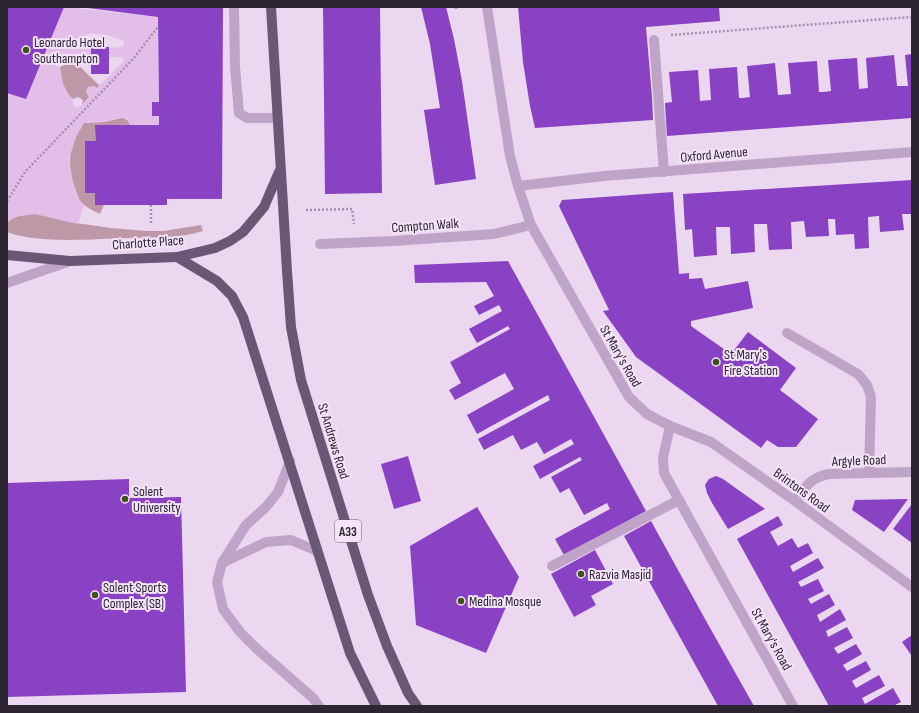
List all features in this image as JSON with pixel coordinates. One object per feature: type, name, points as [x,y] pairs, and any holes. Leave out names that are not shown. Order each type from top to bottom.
[{"type":"main road","name":"Charlotte Place","points":[[7,255],[70,261],[177,257],[216,248],[243,232],[264,207],[280,170],[271,7]]},
{"type":"main road","name":"St Andrews Road","points":[[280,170],[291,327],[301,380],[368,595],[387,646],[408,693],[417,706]]},
{"type":"main road","name":"A33","points":[[177,257],[216,280],[232,296],[243,317],[350,653],[376,706]]},
{"type":"street","points":[[234,7],[235,67],[239,113],[247,118],[278,118]]},
{"type":"street","name":"St Mary's Road","points":[[487,7],[510,156],[531,225],[628,397],[647,414],[670,426],[663,458],[664,473],[793,706]]},
{"type":"street","points":[[654,40],[664,172]]},
{"type":"street","name":"Oxford Avenue","points":[[518,186],[604,176],[912,152]]},
{"type":"street","name":"Compton Walk","points":[[320,244],[393,242],[494,234],[531,225]]},
{"type":"street","points":[[7,283],[70,261]]},
{"type":"street","points":[[787,333],[858,374],[867,385],[870,396],[870,473]]},
{"type":"street","name":"Brintons Road","points":[[670,426],[711,442],[795,501],[912,587]]},
{"type":"street","points":[[290,461],[278,492],[266,507],[246,525],[222,563],[217,582],[223,608],[240,632],[313,698],[319,706]]},
{"type":"street","name":"Argyle Road","points":[[795,501],[807,484],[817,477],[829,474],[912,472]]},
{"type":"street","points":[[552,566],[679,500]]},
{"type":"street","points":[[222,563],[266,542],[291,540],[317,551]]},
{"type":"path","points":[[666,35],[912,17]]},
{"type":"path","points":[[7,201],[25,172],[133,59],[158,27]]},
{"type":"path","points":[[151,205],[151,224]]},
{"type":"path","points":[[306,210],[352,209]]},
{"type":"shaded area","points":[[64,7],[158,17],[159,125],[130,125],[126,118],[104,122],[84,123],[76,137],[69,159],[73,184],[80,201],[84,205],[78,224],[35,214],[19,216],[11,219],[7,223],[7,93]],"holes":[[[92,33],[107,35],[124,41],[124,45],[122,47],[109,48],[109,57],[121,57],[124,61],[97,88],[94,86],[88,87],[86,91],[89,97],[81,106],[77,107],[73,105],[73,99],[70,97],[63,84],[60,67],[56,66],[55,61],[58,58],[91,58],[91,49],[71,48],[69,43]]]},
{"type":"shaded area","points":[[63,59],[76,59],[76,63],[100,86],[86,91],[89,97],[82,105],[83,100],[78,97],[73,99],[65,89],[60,67],[64,65]]},
{"type":"shaded area","points":[[121,118],[127,120],[130,125],[96,125],[96,141],[85,193],[95,193],[104,205],[100,214],[84,205],[78,196],[72,180],[70,154],[75,138],[84,123],[104,122]]},
{"type":"shaded area","points":[[35,214],[69,222],[111,228],[164,231],[201,225],[203,231],[194,234],[165,237],[66,240],[34,238],[7,232],[7,223],[13,218]]},
{"type":"building","name":"Leonardo Hotel Southampton","points":[[7,7],[64,7],[26,99],[7,93]]},
{"type":"building","points":[[80,7],[223,7],[222,199],[167,199],[167,205],[95,205],[95,193],[85,193],[85,141],[96,141],[95,125],[159,125],[159,116],[152,116],[152,102],[159,102],[158,17]]},
{"type":"building","points":[[323,7],[380,7],[382,193],[325,194]]},
{"type":"building","points":[[421,7],[446,7],[462,81],[476,179],[435,185],[424,110],[440,108],[430,44]]},
{"type":"building","points":[[518,7],[719,7],[720,21],[646,27],[653,120],[535,128],[523,62]]},
{"type":"building","points":[[91,47],[109,47],[109,74],[91,74]]},
{"type":"building","points":[[912,54],[912,118],[667,136],[665,103],[672,102],[669,72],[698,70],[700,101],[711,100],[709,69],[737,67],[739,98],[743,98],[750,97],[747,66],[775,63],[778,95],[791,94],[788,63],[817,61],[819,92],[824,92],[831,91],[828,60],[857,58],[859,89],[868,88],[866,58],[894,55],[897,86],[908,86],[905,55]]},
{"type":"building","points":[[912,180],[912,214],[902,214],[904,230],[880,232],[879,216],[868,217],[869,248],[855,249],[854,234],[836,235],[835,219],[828,219],[829,236],[806,237],[804,221],[791,222],[792,249],[769,250],[767,224],[754,224],[755,252],[731,254],[730,227],[716,227],[717,255],[694,257],[692,229],[685,230],[683,194]]},
{"type":"building","points":[[673,192],[679,274],[689,273],[689,279],[702,278],[705,289],[748,281],[753,308],[691,321],[691,326],[731,354],[748,332],[796,368],[780,390],[818,419],[796,447],[778,447],[767,440],[761,448],[636,357],[603,311],[609,310],[559,206],[562,200]]},
{"type":"building","points":[[508,261],[646,511],[564,555],[555,539],[610,509],[607,503],[584,515],[569,488],[560,493],[551,477],[582,460],[580,457],[540,479],[533,466],[574,444],[571,439],[544,454],[537,442],[521,450],[513,435],[484,450],[478,439],[550,400],[548,395],[477,434],[467,415],[514,389],[505,373],[455,400],[449,390],[461,383],[450,362],[510,329],[508,326],[477,343],[469,329],[502,311],[499,305],[479,315],[474,306],[494,296],[486,282],[415,283],[414,265]]},
{"type":"building","points":[[408,456],[421,501],[394,509],[381,464]]},
{"type":"building","points":[[716,476],[723,479],[765,509],[728,529],[712,503],[705,485],[709,479]]},
{"type":"building","name":"Solent Sports Complex (SB)","points":[[129,479],[129,498],[181,497],[186,692],[7,697],[7,483]]},
{"type":"building","points":[[908,499],[884,532],[852,510],[855,500]]},
{"type":"building","points":[[912,504],[912,543],[893,529]]},
{"type":"building","name":"Medina Mosque","points":[[477,507],[519,577],[486,653],[416,625],[410,546]]},
{"type":"building","points":[[778,516],[783,525],[770,532],[778,546],[792,538],[798,548],[808,543],[813,553],[790,566],[793,572],[818,558],[824,568],[798,582],[801,587],[818,579],[824,591],[808,599],[811,604],[829,594],[835,605],[817,615],[820,622],[840,609],[846,620],[826,631],[828,637],[847,627],[853,638],[834,648],[838,654],[856,644],[862,654],[843,665],[847,671],[866,661],[871,670],[852,681],[856,688],[879,675],[885,686],[862,698],[865,704],[893,688],[901,702],[893,706],[829,706],[737,539]]},
{"type":"building","points":[[651,521],[754,706],[718,706],[624,536]]},
{"type":"building","points":[[595,550],[613,584],[591,596],[596,605],[574,617],[551,574]]},
{"type":"building","points":[[912,635],[912,656],[902,642]]},
{"type":"place","name":"Leonardo Hotel Southampton","points":[[26,50]]},
{"type":"place","name":"St Mary's Fire Station","points":[[716,362]]},
{"type":"place","name":"Solent University","points":[[125,499]]},
{"type":"place","name":"Razvia Masjid","points":[[581,574]]},
{"type":"place","name":"Solent Sports Complex (SB)","points":[[95,595]]},
{"type":"place","name":"Medina Mosque","points":[[461,601]]}]
